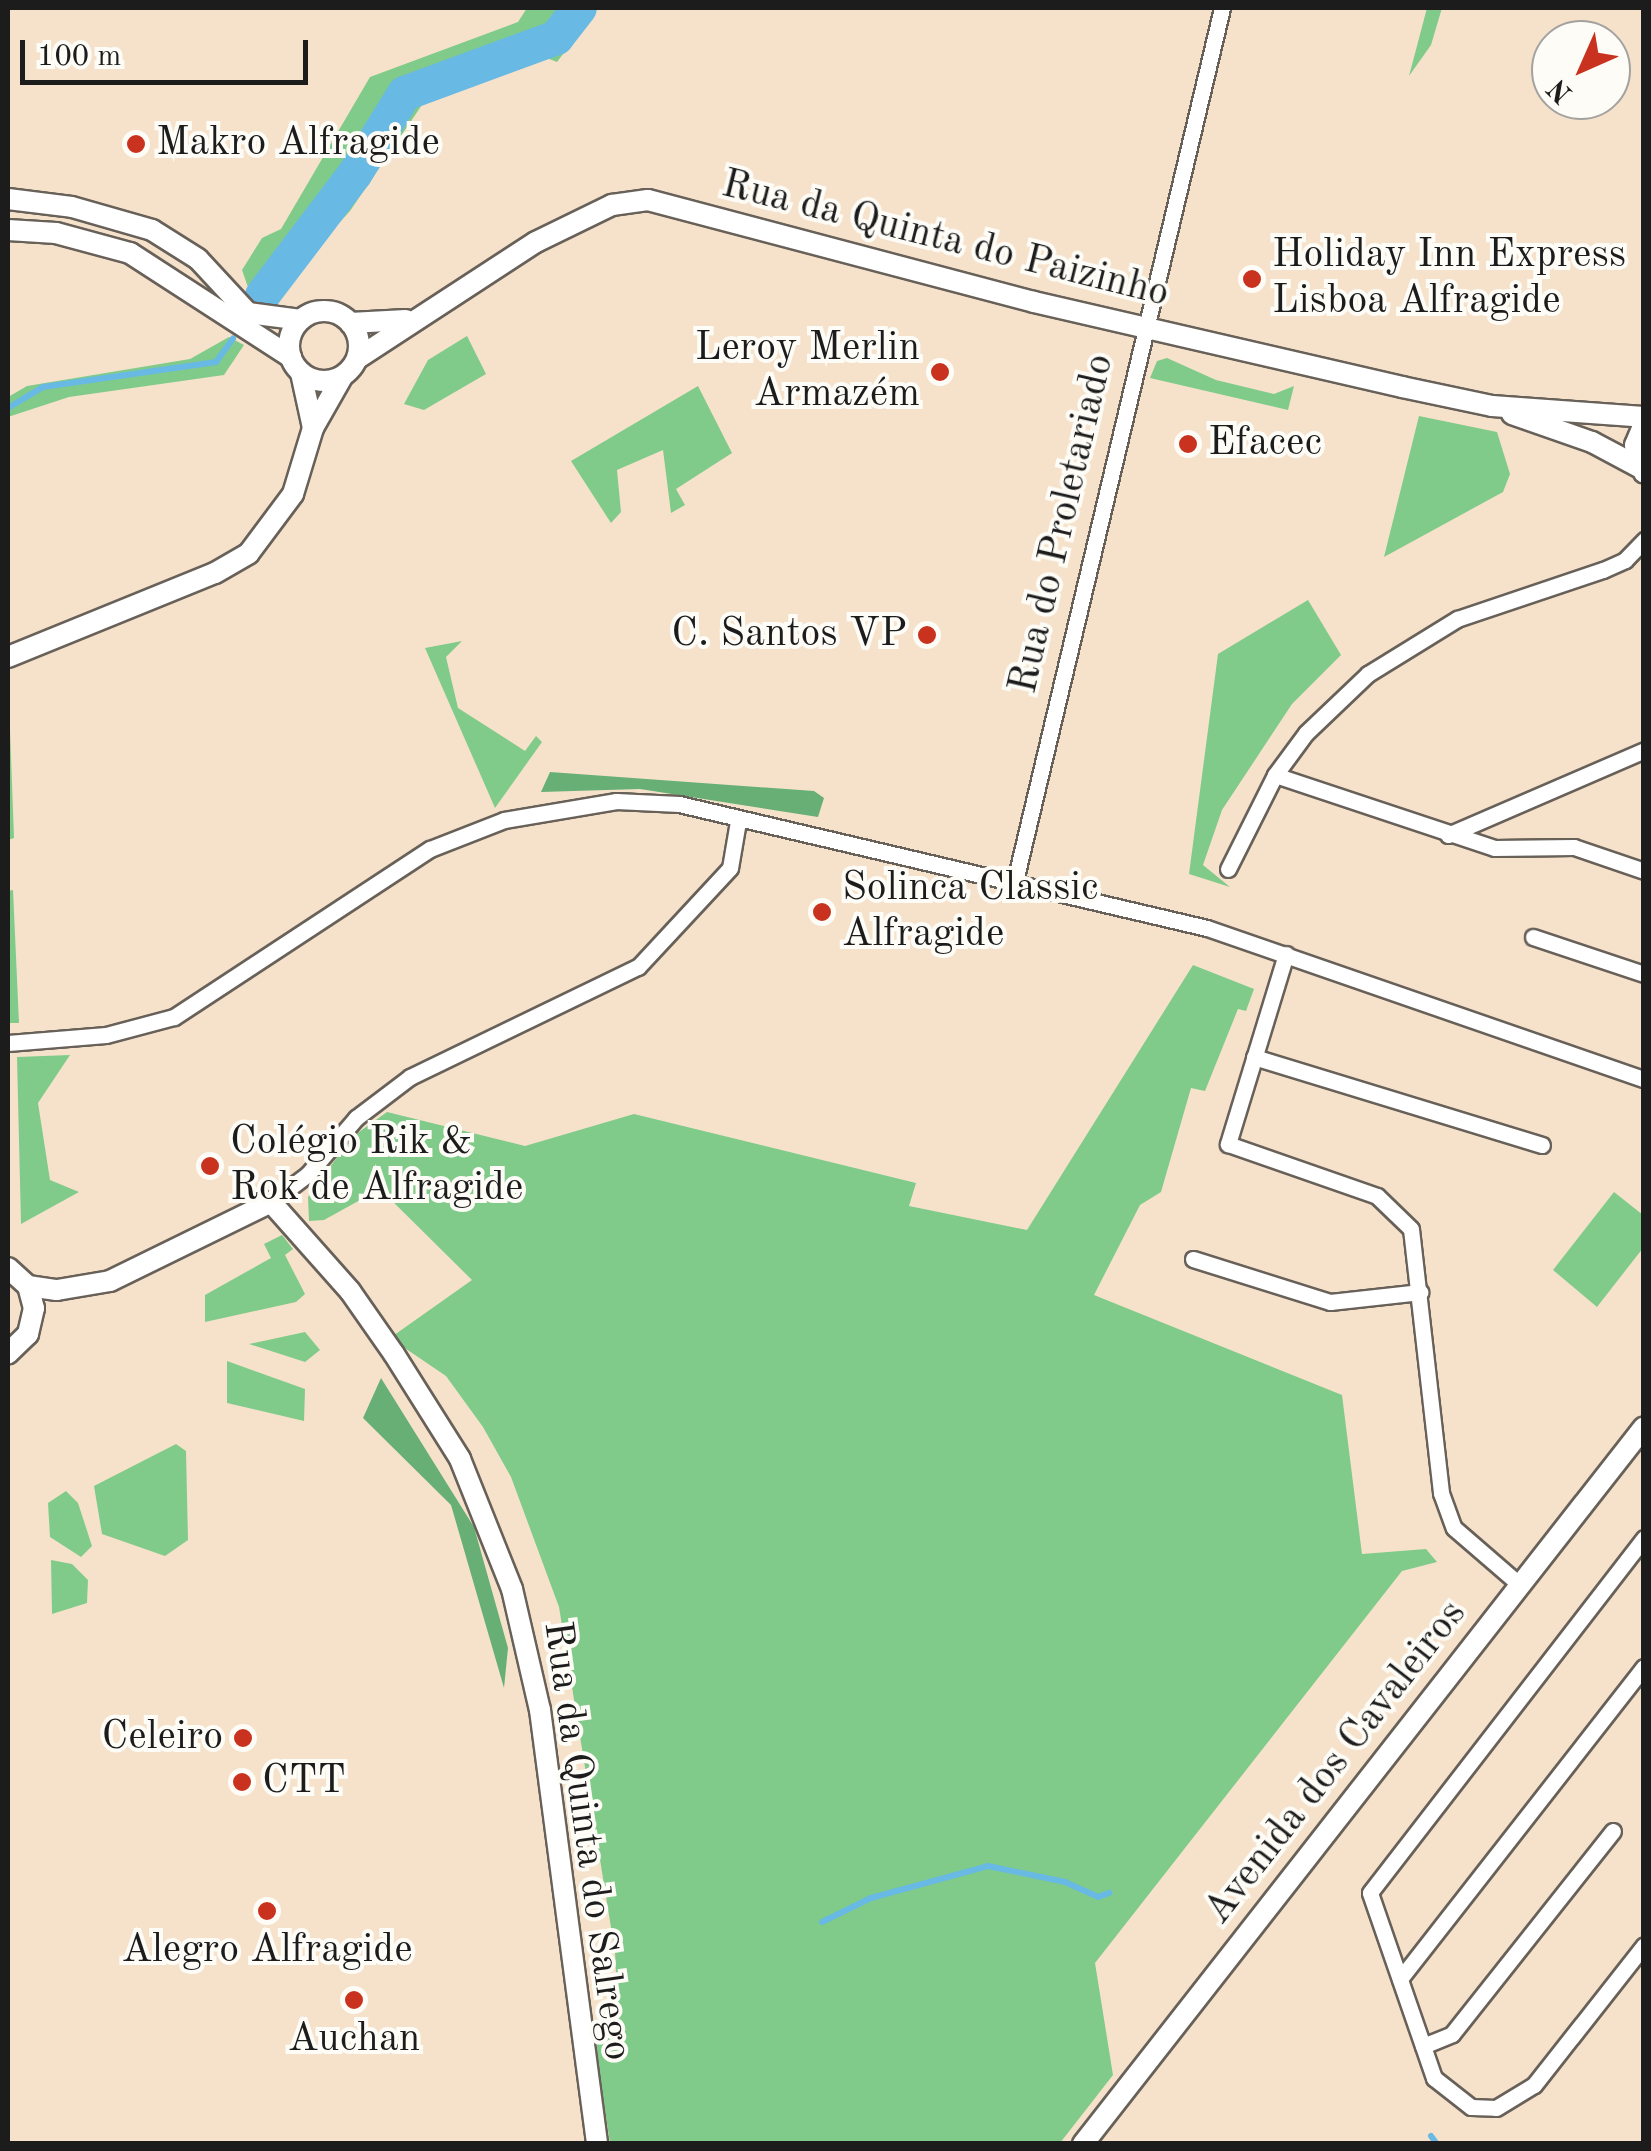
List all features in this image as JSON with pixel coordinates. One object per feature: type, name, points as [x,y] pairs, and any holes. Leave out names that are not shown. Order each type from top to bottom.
[{"type":"street","name":"Rua do Proletariado","points":[[1015,881],[1141,327],[1222,8]]},
{"type":"street","points":[[8,199],[72,207],[152,230],[198,259],[248,313],[302,320]]},
{"type":"street","name":"Rua da Quinta do Paizinho","points":[[358,358],[406,320],[572,223],[626,200],[648,200],[1141,327],[1492,406],[1644,421]]},
{"type":"street","points":[[8,230],[77,237],[130,254],[314,380],[342,377]]},
{"type":"street","points":[[8,656],[215,573],[248,553],[293,494],[314,428],[342,377],[358,358],[350,323],[326,311],[302,320],[293,330],[296,365],[314,428]]},
{"type":"street","name":"Rua da Quinta do Paizinho","points":[[350,323],[406,320]]},
{"type":"street","name":"Rua da Quinta do Paizinho","points":[[1492,406],[1592,442],[1641,470]]},
{"type":"street","points":[[1641,470],[1635,445],[1644,421]]},
{"type":"street","points":[[1228,869],[1274,775],[1334,703],[1399,652],[1502,600],[1625,560],[1644,540]]},
{"type":"street","points":[[1448,835],[1644,750]]},
{"type":"street","points":[[1274,775],[1494,848],[1574,847],[1644,871]]},
{"type":"street","points":[[8,1043],[106,1035],[193,1010],[430,849],[504,820],[616,801],[679,804],[738,821],[1015,881],[1286,954],[1644,1080]]},
{"type":"street","points":[[8,1268],[28,1286],[57,1290],[110,1281],[271,1202],[308,1174],[356,1118],[410,1078],[465,1045],[638,967],[730,868],[738,821]]},
{"type":"street","points":[[1534,937],[1644,974]]},
{"type":"street","points":[[1286,954],[1228,1144],[1376,1196],[1397,1210],[1412,1229],[1441,1493],[1454,1528],[1520,1585]]},
{"type":"street","points":[[1254,1057],[1542,1145]]},
{"type":"street","name":"Rua da Quinta do Salrego","points":[[271,1202],[350,1291],[394,1354],[460,1459],[497,1542],[540,1710],[597,2144]]},
{"type":"street","points":[[1193,1260],[1330,1302],[1420,1292]]},
{"type":"street","points":[[8,1353],[33,1322],[28,1286]]},
{"type":"street","name":"Avenida dos Cavaleiros","points":[[1084,2144],[1644,1426]]},
{"type":"street","points":[[1644,1538],[1373,1885],[1371,1904],[1434,2078],[1451,2097],[1471,2108],[1510,2103],[1534,2085],[1644,1945]]},
{"type":"street","points":[[1400,1979],[1644,1668]]},
{"type":"street","points":[[1423,2046],[1452,2034],[1613,1831]]},
{"type":"green space","points":[[527,8],[598,8],[557,62],[539,55],[428,96],[350,211],[268,301],[250,293],[242,270],[262,238],[281,229],[370,77],[518,22]]},
{"type":"green space","points":[[1427,8],[1442,8],[1431,45],[1409,76]]},
{"type":"green space","points":[[467,336],[486,374],[424,410],[404,404],[428,360]]},
{"type":"green space","points":[[229,337],[244,345],[224,375],[69,397],[8,417],[8,397],[27,386],[190,359]]},
{"type":"green space","points":[[1167,358],[1216,380],[1274,394],[1294,386],[1288,410],[1150,378],[1157,361]]},
{"type":"green space","points":[[698,386],[732,453],[676,489],[685,505],[671,513],[663,450],[617,470],[621,512],[611,523],[571,461]]},
{"type":"green space","points":[[1419,416],[1497,432],[1510,474],[1503,492],[1384,557]]},
{"type":"green space","points":[[1308,600],[1341,655],[1292,704],[1222,810],[1203,865],[1230,887],[1189,874],[1218,654]]},
{"type":"green space","points":[[462,641],[446,657],[458,708],[525,751],[536,736],[542,742],[495,808],[425,648]]},
{"type":"green space","points":[[8,674],[14,838],[8,840]]},
{"type":"green space","points":[[550,772],[814,791],[824,798],[818,817],[640,789],[541,792]]},
{"type":"green space","points":[[13,890],[19,1023],[8,1023],[8,891]]},
{"type":"green space","points":[[1193,965],[1254,989],[1246,1011],[1238,1009],[1205,1091],[1191,1088],[1161,1192],[1140,1205],[1094,1295],[1342,1395],[1362,1554],[1426,1549],[1437,1562],[1402,1571],[1095,1963],[1113,2075],[1060,2143],[610,2143],[595,2048],[618,2014],[615,1952],[559,1607],[511,1477],[483,1427],[446,1376],[390,1338],[472,1280],[380,1189],[324,1220],[309,1221],[308,1197],[352,1137],[387,1112],[525,1146],[634,1114],[916,1183],[909,1206],[1027,1230]]},
{"type":"green space","points":[[70,1055],[38,1103],[50,1180],[79,1192],[21,1224],[17,1057]]},
{"type":"green space","points":[[1614,1192],[1643,1215],[1643,1248],[1597,1307],[1553,1270]]},
{"type":"green space","points":[[282,1235],[293,1249],[285,1255],[305,1294],[296,1302],[205,1322],[205,1295],[271,1258],[264,1244]]},
{"type":"green space","points":[[305,1332],[320,1350],[305,1362],[249,1344]]},
{"type":"green space","points":[[227,1361],[305,1389],[304,1421],[227,1403]]},
{"type":"green space","points":[[381,1378],[474,1527],[508,1648],[504,1688],[451,1505],[363,1418]]},
{"type":"green space","points":[[176,1444],[186,1451],[188,1540],[165,1556],[102,1534],[94,1486]]},
{"type":"green space","points":[[66,1491],[78,1503],[92,1546],[81,1557],[50,1537],[48,1503]]},
{"type":"green space","points":[[51,1560],[72,1564],[88,1580],[87,1603],[52,1614]]},
{"type":"waterway","points":[[262,295],[354,174],[404,93],[556,37],[579,8]]},
{"type":"waterway","points":[[8,408],[43,387],[216,362],[233,339]]},
{"type":"waterway","points":[[822,1922],[871,1898],[988,1866],[1065,1882],[1098,1897],[1109,1893]]},
{"type":"waterway","points":[[1431,2136],[1437,2144]]},
{"type":"place","name":"Makro Alfragide","points":[[136,144]]},
{"type":"place","name":"Holiday Inn Express Lisboa Alfragide","points":[[1252,279]]},
{"type":"place","name":"Leroy Merlin Armazém","points":[[940,372]]},
{"type":"place","name":"Efacec","points":[[1188,444]]},
{"type":"place","name":"C. Santos VP","points":[[927,635]]},
{"type":"place","name":"Solinca Classic Alfragide","points":[[822,912]]},
{"type":"place","name":"Colégio Rik & Rok de Alfragide","points":[[210,1166]]},
{"type":"place","name":"Celeiro","points":[[243,1738]]},
{"type":"place","name":"CTT","points":[[242,1782]]},
{"type":"place","name":"Alegro Alfragide","points":[[267,1911]]},
{"type":"place","name":"Auchan","points":[[354,2000]]}]
